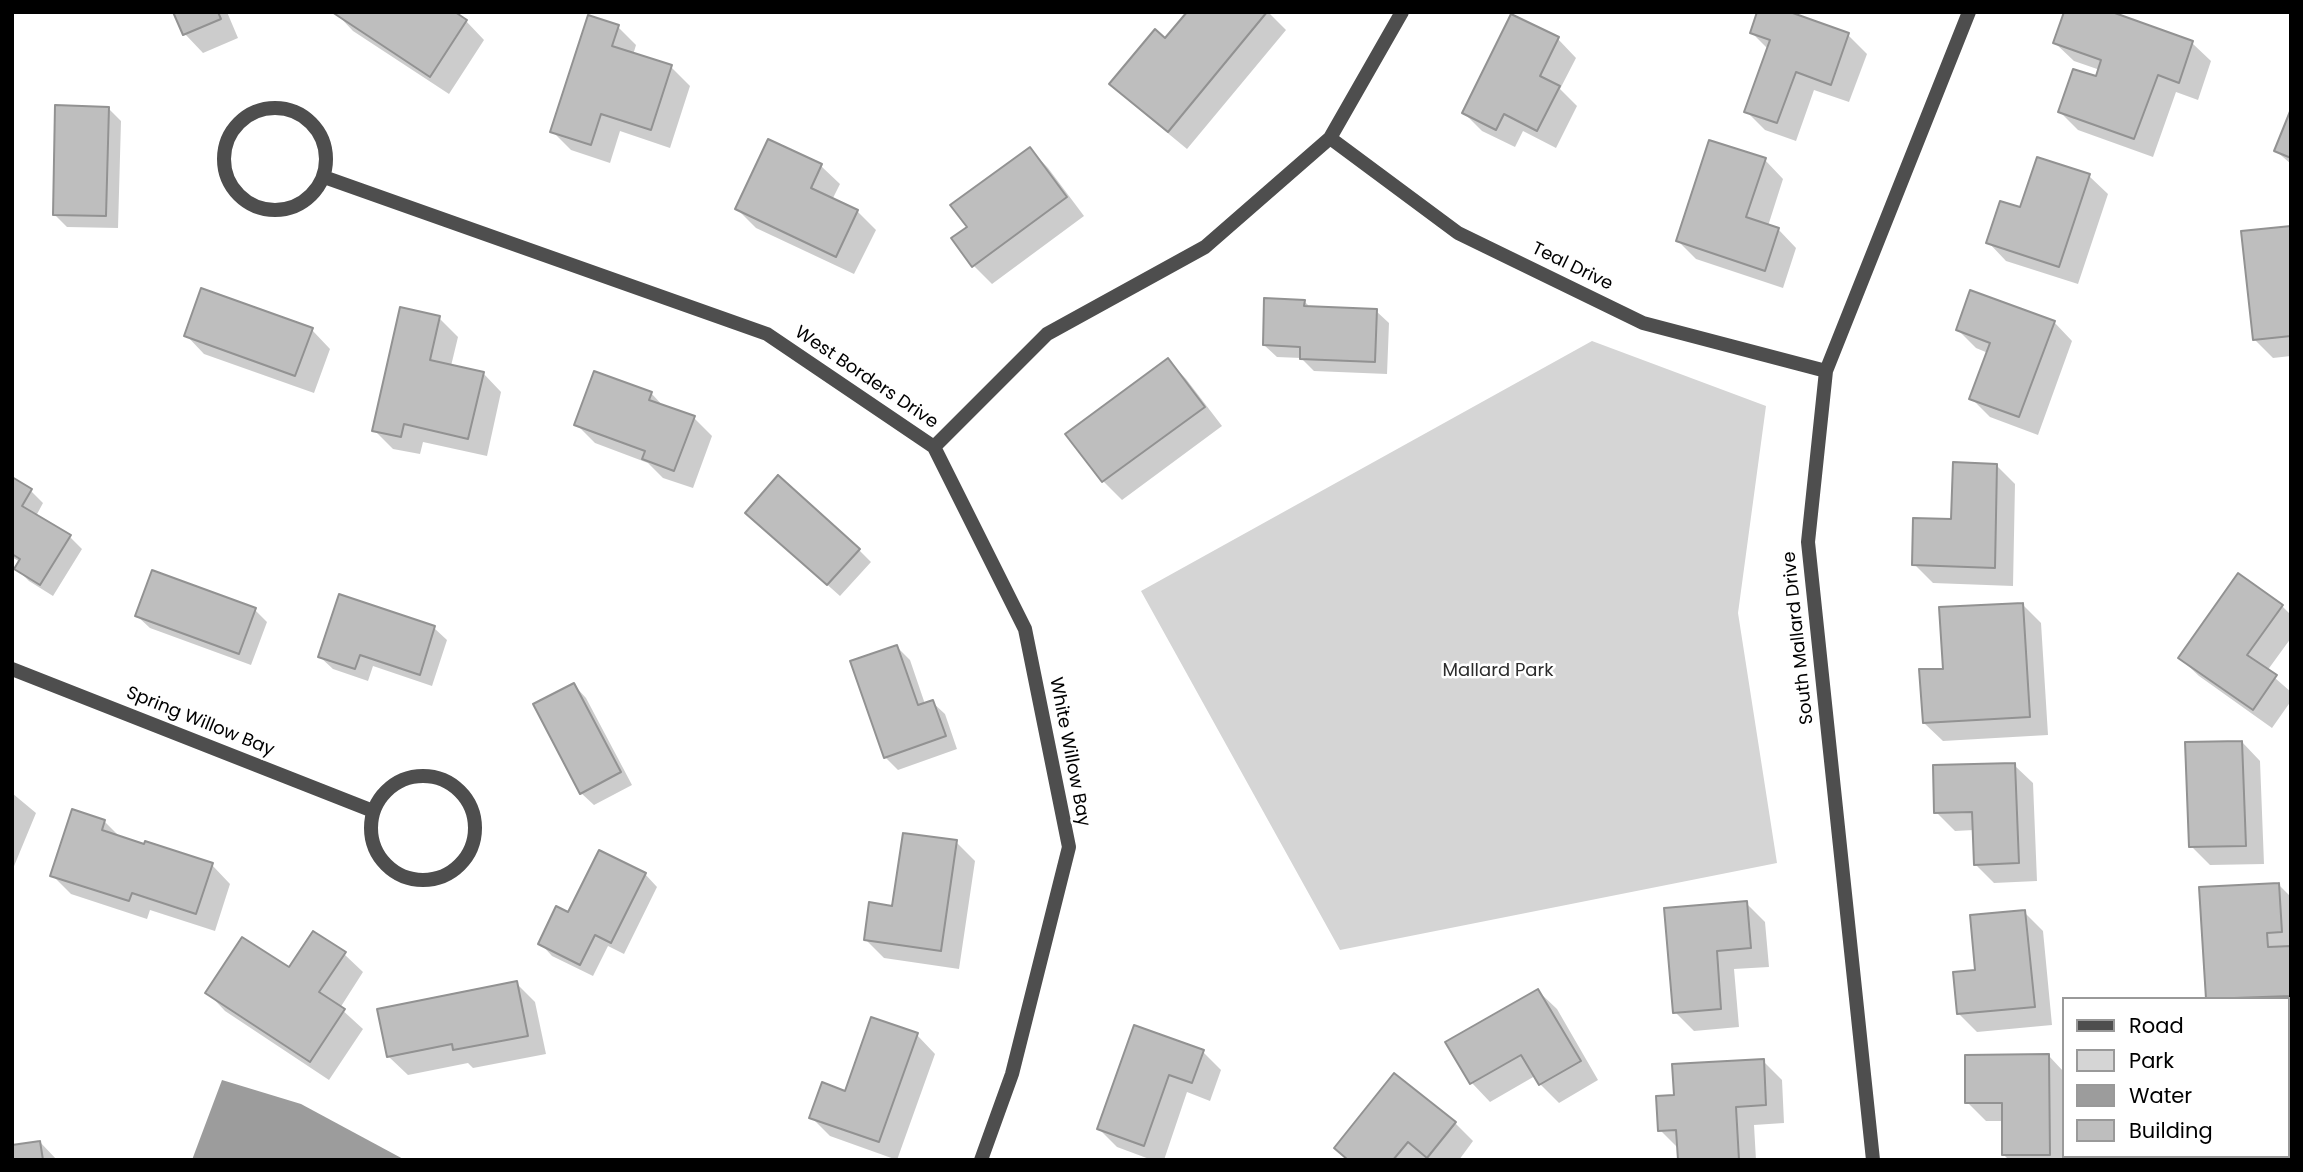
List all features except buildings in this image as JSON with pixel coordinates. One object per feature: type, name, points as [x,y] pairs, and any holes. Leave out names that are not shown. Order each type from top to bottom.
[{"type":"street","name":"West Borders Drive","points":[[324,177],[767,334],[934,447],[1047,334],[1205,247],[1330,138],[1402,12]]},
{"type":"street","name":"South Mallard Drive","points":[[1873,1160],[1808,542],[1826,372],[1969,12]]},
{"type":"street","points":[[272,107],[292,110],[310,120],[322,137],[327,156],[324,177],[314,194],[297,206],[277,211],[257,208],[240,197],[227,181],[223,161],[226,141],[236,123],[252,111],[272,107]]},
{"type":"street","name":"Teal Drive","points":[[1330,138],[1458,233],[1643,323],[1826,372]]},
{"type":"street","name":"White Willow Bay","points":[[934,447],[1025,629],[1069,847],[1012,1073],[981,1160]]},
{"type":"street","name":"Spring Willow Bay","points":[[12,668],[373,811]]},
{"type":"street","points":[[419,776],[439,777],[457,788],[470,804],[476,823],[473,844],[464,862],[447,874],[427,880],[407,878],[389,868],[376,852],[371,832],[373,811],[383,793],[399,781],[419,776]]},
{"type":"green space","name":"Mallard Park","points":[[1592,341],[1766,406],[1738,613],[1777,863],[1340,950],[1141,591]]},
{"type":"water","points":[[222,1080],[301,1104],[405,1160],[192,1160]]}]
